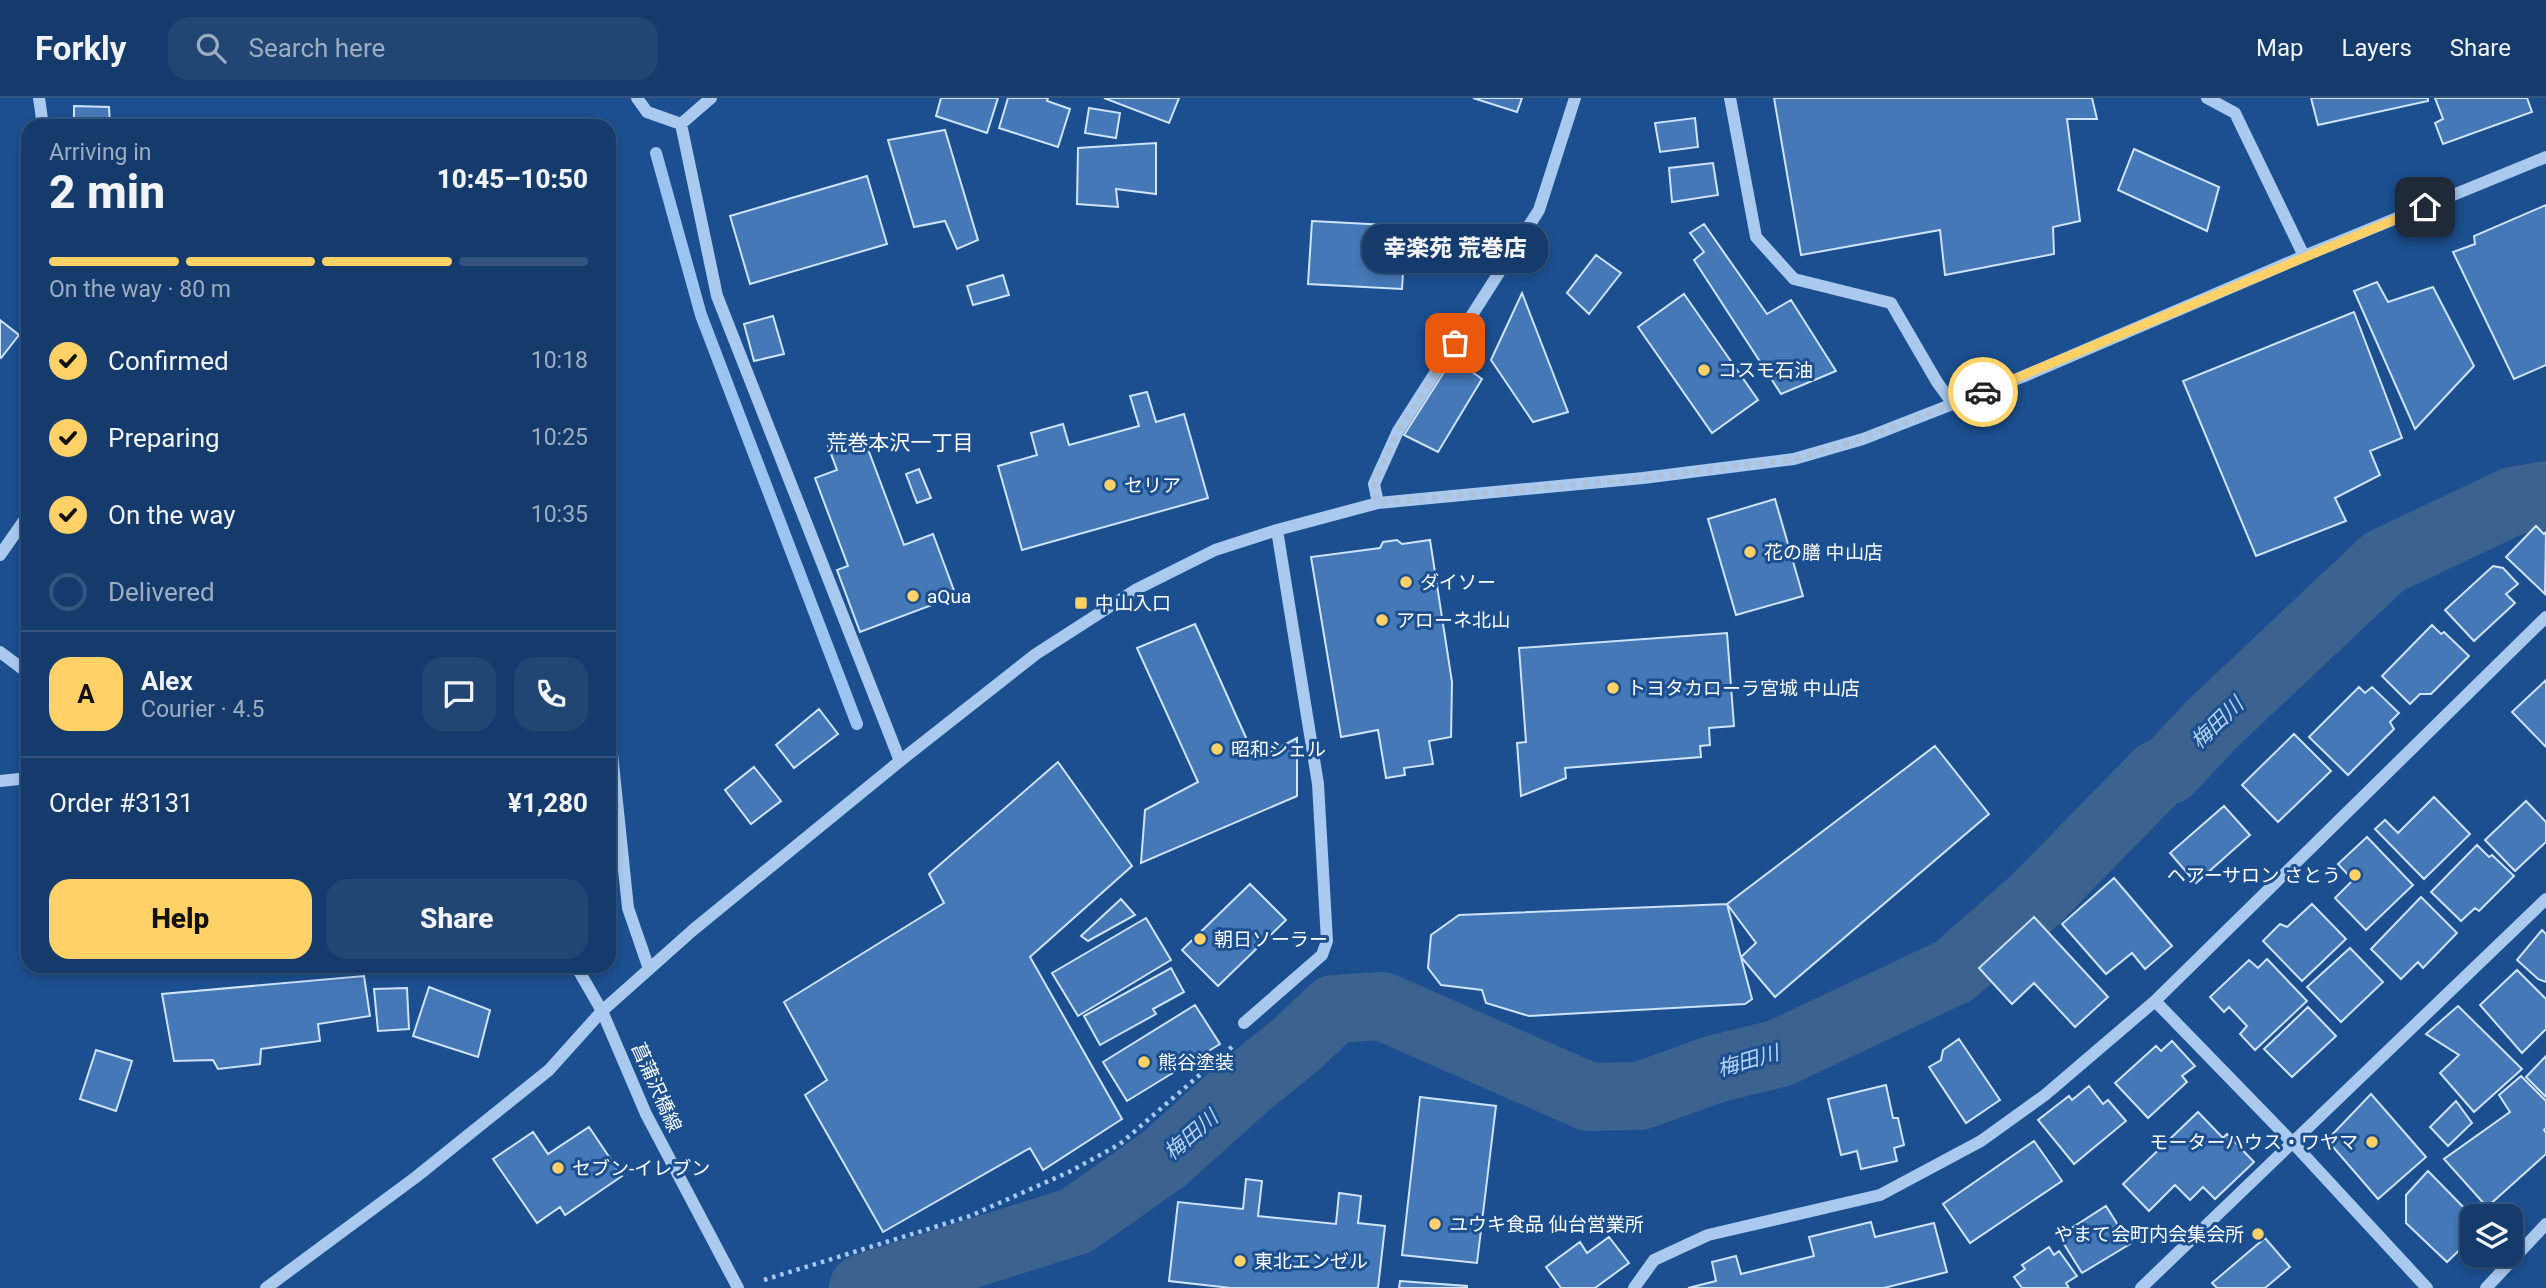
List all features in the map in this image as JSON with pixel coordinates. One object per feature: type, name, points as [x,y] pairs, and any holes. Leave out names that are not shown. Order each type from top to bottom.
[{"type":"street","points":[[39,98],[42,119]]},
{"type":"street","points":[[637,98],[647,112],[681,124]]},
{"type":"street","points":[[681,124],[711,98]]},
{"type":"street","points":[[1378,503],[1374,484],[1398,431],[1539,210],[1575,98]]},
{"type":"street","points":[[1730,98],[1756,237],[1794,279],[1891,303],[1937,382],[1953,404]]},
{"type":"street","points":[[2207,98],[2235,113],[2304,256]]},
{"type":"street","points":[[681,124],[717,296],[900,761]]},
{"type":"street","points":[[265,1288],[416,1177],[549,1070],[602,1011],[693,930],[1036,654],[1137,589],[1214,550],[1378,503],[1643,478],[1794,459],[1863,439],[2546,157]]},
{"type":"street","points":[[0,555],[21,525]]},
{"type":"street","points":[[1244,1023],[1322,955],[1327,941],[1318,784],[1277,530]]},
{"type":"street","points":[[1634,1288],[1654,1260],[1708,1235],[1880,1195],[1981,1141],[2046,1095],[2155,1000],[2546,617]]},
{"type":"street","points":[[0,652],[21,668]]},
{"type":"street","points":[[0,781],[21,779]]},
{"type":"street","points":[[616,792],[628,908],[649,969]]},
{"type":"street","points":[[2140,1288],[2546,899]]},
{"type":"street","name":"菖蒲沢橋線","points":[[580,973],[602,1011],[646,1115],[738,1288]]},
{"type":"street","points":[[2155,1000],[2293,1143],[2427,1288]]},
{"type":"street","points":[[2486,1288],[2546,1224]]},
{"type":"path","points":[[764,1280],[970,1216],[1069,1172],[1120,1144],[1233,1047],[1244,1023]]},
{"type":"building","points":[[941,98],[998,98],[987,133],[936,116]]},
{"type":"building","points":[[1008,98],[1048,98],[1047,101],[1070,109],[1058,147],[999,128]]},
{"type":"building","points":[[1104,98],[1179,98],[1169,123]]},
{"type":"building","points":[[1473,98],[1522,98],[1517,112]]},
{"type":"building","points":[[1774,98],[2092,98],[2097,119],[2067,119],[2080,221],[2053,227],[2054,254],[1945,275],[1940,230],[1801,255]]},
{"type":"building","points":[[2311,98],[2428,98],[2428,101],[2318,125]]},
{"type":"building","points":[[2435,98],[2527,98],[2532,112],[2443,144],[2435,123],[2443,119]]},
{"type":"building","points":[[74,106],[109,107],[110,119],[74,119]]},
{"type":"building","points":[[1089,108],[1120,113],[1116,138],[1085,133]]},
{"type":"building","points":[[1695,118],[1698,147],[1660,152],[1655,123]]},
{"type":"building","points":[[945,130],[978,240],[957,249],[945,221],[914,227],[888,140]]},
{"type":"building","points":[[1156,143],[1156,194],[1116,189],[1118,207],[1077,204],[1078,148]]},
{"type":"building","points":[[2134,149],[2219,187],[2207,231],[2118,190]]},
{"type":"building","points":[[1713,163],[1718,195],[1672,202],[1669,168]]},
{"type":"building","points":[[867,176],[887,244],[750,284],[730,216]]},
{"type":"building","points":[[2546,205],[2546,365],[2514,379],[2453,252],[2475,244],[2474,236]]},
{"type":"building","points":[[1312,221],[1406,226],[1402,289],[1308,284]]},
{"type":"building","points":[[1704,224],[1767,314],[1791,300],[1836,371],[1781,394],[1694,260],[1704,252],[1690,233]]},
{"type":"building","points":[[1596,255],[1621,273],[1589,314],[1567,293]]},
{"type":"building","points":[[1003,275],[1009,295],[973,305],[967,286]]},
{"type":"building","points":[[2377,282],[2388,302],[2433,287],[2474,366],[2415,429],[2354,291]]},
{"type":"building","points":[[1522,293],[1568,412],[1533,422],[1491,360]]},
{"type":"building","points":[[1684,294],[1758,400],[1712,433],[1638,327]]},
{"type":"building","points":[[2354,312],[2402,438],[2370,451],[2380,475],[2335,498],[2346,521],[2256,556],[2183,381]]},
{"type":"building","points":[[773,316],[784,354],[754,361],[744,324]]},
{"type":"building","points":[[0,320],[19,335],[1,358],[0,357]]},
{"type":"building","points":[[1453,358],[1482,379],[1438,452],[1404,435]]},
{"type":"building","points":[[1147,392],[1156,422],[1184,414],[1208,498],[1022,550],[998,466],[1037,455],[1031,433],[1063,424],[1069,445],[1139,426],[1130,396]]},
{"type":"building","points":[[862,433],[904,545],[933,534],[956,596],[860,632],[837,570],[848,566],[815,478],[837,470],[828,446]]},
{"type":"building","points":[[919,469],[931,498],[917,503],[906,474]]},
{"type":"building","points":[[1775,499],[1803,596],[1736,615],[1708,519]]},
{"type":"building","points":[[2536,526],[2544,534],[2546,532],[2545,594],[2506,557]]},
{"type":"building","name":"アローネ北山","points":[[1397,540],[1402,544],[1430,540],[1452,682],[1451,737],[1429,741],[1433,764],[1404,768],[1405,775],[1386,778],[1378,730],[1341,737],[1311,557],[1380,548],[1383,542]]},
{"type":"building","points":[[2493,566],[2503,568],[2518,584],[2506,594],[2515,603],[2474,641],[2445,610]]},
{"type":"building","name":"昭和シェル","points":[[1195,624],[1256,760],[1297,738],[1297,796],[1141,863],[1145,810],[1198,782],[1137,648]]},
{"type":"building","points":[[2432,625],[2441,634],[2444,632],[2469,656],[2431,694],[2420,694],[2410,704],[2382,676]]},
{"type":"building","points":[[1727,633],[1734,726],[1709,728],[1710,745],[1700,746],[1701,757],[1565,768],[1566,778],[1521,796],[1517,743],[1526,742],[1519,648]]},
{"type":"building","points":[[2546,680],[2546,747],[2512,712]]},
{"type":"building","points":[[2359,687],[2365,693],[2372,687],[2399,713],[2390,722],[2394,729],[2348,775],[2309,737]]},
{"type":"building","points":[[819,709],[838,734],[794,768],[776,745]]},
{"type":"building","points":[[2294,734],[2331,771],[2278,822],[2242,785]]},
{"type":"building","points":[[1935,746],[1989,814],[1775,997],[1741,957],[1756,943],[1727,904]]},
{"type":"building","points":[[1058,762],[1132,866],[1030,957],[1122,1119],[1043,1170],[1030,1148],[883,1232],[805,1095],[827,1080],[784,1002],[944,903],[929,874]]},
{"type":"building","points":[[754,767],[781,801],[751,824],[725,790]]},
{"type":"building","points":[[2434,797],[2470,834],[2424,879],[2375,829],[2385,820],[2398,833]]},
{"type":"building","points":[[2526,801],[2546,822],[2546,842],[2515,871],[2485,840]]},
{"type":"building","points":[[2224,806],[2250,835],[2196,883],[2170,853]]},
{"type":"building","points":[[2367,837],[2413,885],[2366,930],[2335,898],[2353,880],[2338,864]]},
{"type":"building","points":[[2477,845],[2514,876],[2479,911],[2475,908],[2461,921],[2431,892]]},
{"type":"building","points":[[2114,878],[2172,946],[2145,969],[2132,953],[2106,974],[2062,924]]},
{"type":"building","points":[[1250,884],[1286,920],[1218,986],[1182,950]]},
{"type":"building","points":[[2421,897],[2457,933],[2423,968],[2418,962],[2401,979],[2371,949]]},
{"type":"building","points":[[1121,899],[1135,915],[1088,941],[1081,936]]},
{"type":"building","points":[[1727,904],[1752,999],[1745,1004],[1529,1016],[1486,1003],[1482,990],[1441,985],[1428,968],[1431,935],[1459,915]]},
{"type":"building","points":[[2312,904],[2346,939],[2302,981],[2263,941],[2280,924],[2287,927]]},
{"type":"building","points":[[2034,917],[2108,997],[2075,1027],[2034,983],[2012,1004],[1979,968]]},
{"type":"building","points":[[1146,918],[1171,960],[1078,1016],[1052,973]]},
{"type":"building","points":[[2542,930],[2546,934],[2546,982],[2538,979],[2517,960]]},
{"type":"building","points":[[2350,948],[2383,982],[2341,1022],[2307,987]]},
{"type":"building","points":[[2267,959],[2307,1001],[2255,1050],[2240,1034],[2247,1026],[2229,1007],[2224,1012],[2210,997],[2249,960],[2258,968]]},
{"type":"building","points":[[1171,968],[1184,992],[1153,1009],[1156,1014],[1100,1045],[1084,1016]]},
{"type":"building","points":[[2517,970],[2546,999],[2546,1029],[2522,1053],[2480,1005]]},
{"type":"building","points":[[364,976],[370,1016],[318,1024],[320,1041],[261,1049],[260,1064],[218,1069],[213,1060],[174,1061],[162,994]]},
{"type":"building","points":[[429,987],[490,1010],[478,1057],[413,1036]]},
{"type":"building","points":[[407,988],[409,1029],[378,1031],[374,989]]},
{"type":"building","points":[[1195,1005],[1220,1044],[1127,1101],[1103,1062]]},
{"type":"building","points":[[2458,1006],[2522,1069],[2474,1112],[2440,1073],[2459,1055],[2426,1034]]},
{"type":"building","points":[[2308,1007],[2336,1036],[2292,1077],[2264,1049]]},
{"type":"building","points":[[1959,1039],[2000,1100],[1966,1123],[1929,1067],[1941,1060],[1943,1050]]},
{"type":"building","points":[[2172,1041],[2195,1066],[2182,1076],[2187,1082],[2148,1118],[2115,1083],[2156,1046],[2161,1051]]},
{"type":"building","points":[[96,1050],[132,1061],[116,1111],[80,1099]]},
{"type":"building","points":[[2546,1056],[2546,1097],[2526,1077]]},
{"type":"building","points":[[2521,1076],[2546,1101],[2546,1154],[2490,1204],[2484,1204],[2444,1159],[2510,1112],[2499,1095]]},
{"type":"building","points":[[1886,1085],[1893,1118],[1898,1118],[1904,1145],[1894,1148],[1897,1161],[1861,1169],[1857,1151],[1841,1155],[1828,1099]]},
{"type":"building","points":[[2089,1086],[2103,1104],[2108,1100],[2126,1121],[2074,1164],[2038,1120],[2069,1096],[2072,1100]]},
{"type":"building","points":[[2371,1094],[2426,1157],[2378,1199],[2327,1140]]},
{"type":"building","points":[[1420,1097],[1496,1106],[1477,1263],[1402,1255]]},
{"type":"building","points":[[2456,1101],[2472,1123],[2448,1146],[2430,1127]]},
{"type":"building","points":[[2198,1112],[2223,1138],[2227,1134],[2254,1162],[2215,1199],[2203,1187],[2190,1200],[2175,1185],[2149,1211],[2123,1184]]},
{"type":"building","name":"セブン-イレブン","points":[[589,1127],[622,1176],[565,1215],[560,1207],[537,1223],[493,1159],[533,1132],[548,1154]]},
{"type":"building","points":[[2034,1141],[2062,1181],[1970,1243],[1943,1204]]},
{"type":"building","points":[[2428,1171],[2460,1204],[2460,1250],[2447,1262],[2406,1223],[2406,1195]]},
{"type":"building","points":[[1246,1179],[1262,1181],[1258,1216],[1336,1224],[1339,1193],[1361,1196],[1358,1223],[1385,1226],[1378,1288],[1231,1288],[1169,1281],[1178,1202],[1243,1209]]},
{"type":"building","points":[[2106,1206],[2130,1244],[2082,1273],[2059,1236]]},
{"type":"building","points":[[1871,1222],[1875,1237],[1934,1223],[1947,1272],[1884,1288],[1688,1288],[1716,1281],[1712,1262],[1736,1256],[1741,1274],[1814,1256],[1809,1237]]},
{"type":"building","points":[[1609,1237],[1629,1263],[1595,1288],[1561,1288],[1546,1267],[1580,1242],[1587,1253]]},
{"type":"building","points":[[2265,1238],[2290,1267],[2265,1288],[2217,1288],[2212,1283]]},
{"type":"building","points":[[2049,1247],[2054,1255],[2059,1251],[2077,1276],[2066,1283],[2069,1288],[2022,1288],[2014,1277],[2025,1269],[2022,1265]]},
{"type":"building","points":[[1400,1281],[1467,1286],[1467,1288],[1399,1288]]},
{"type":"waterway","points":[[656,153],[701,315],[857,724]]},
{"type":"waterway","name":"梅田川","points":[[863,1288],[1076,1221],[1164,1159],[1334,1009],[1382,1006],[1589,1097],[1640,1096],[1715,1069],[1780,1053],[1954,971],[2036,899],[2158,774],[2169,770],[2212,724],[2384,562],[2513,501],[2546,495]]},
{"type":"way so far","points":[[1455,343],[1398,431],[1374,484],[1378,503],[1643,478],[1794,459],[1863,439],[1983,392]]},
{"type":"place","name":"幸楽苑 荒巻店","points":[[1455,343]]},
{"type":"place","name":"コスモ石油","points":[[1704,370]]},
{"type":"place","name":"セリア","points":[[1110,485]]},
{"type":"place","name":"花の膳 中山店","points":[[1750,552]]},
{"type":"place","name":"ダイソー","points":[[1406,582]]},
{"type":"place","name":"aQua","points":[[913,596]]},
{"type":"place","name":"中山入口","points":[[1081,603]]},
{"type":"place","name":"アローネ北山","points":[[1382,620]]},
{"type":"place","name":"トヨタカローラ宮城 中山店","points":[[1613,688]]},
{"type":"place","name":"昭和シェル","points":[[1217,749]]},
{"type":"place","name":"ヘアーサロン さとう","points":[[2355,875]]},
{"type":"place","name":"朝日ソーラー","points":[[1200,939]]},
{"type":"place","name":"熊谷塗装","points":[[1144,1062]]},
{"type":"place","name":"モーターハウス・ワヤマ","points":[[2372,1142]]},
{"type":"place","name":"セブン-イレブン","points":[[558,1168]]},
{"type":"place","name":"ユウキ食品 仙台営業所","points":[[1435,1224]]},
{"type":"place","name":"やまて会町内会集会所","points":[[2258,1234]]},
{"type":"place","name":"東北エンゼル","points":[[1240,1261]]},
{"type":"district","name":"荒巻本沢一丁目","points":[[900,443]]},
{"type":"route","points":[[1983,392],[2425,207]]}]
